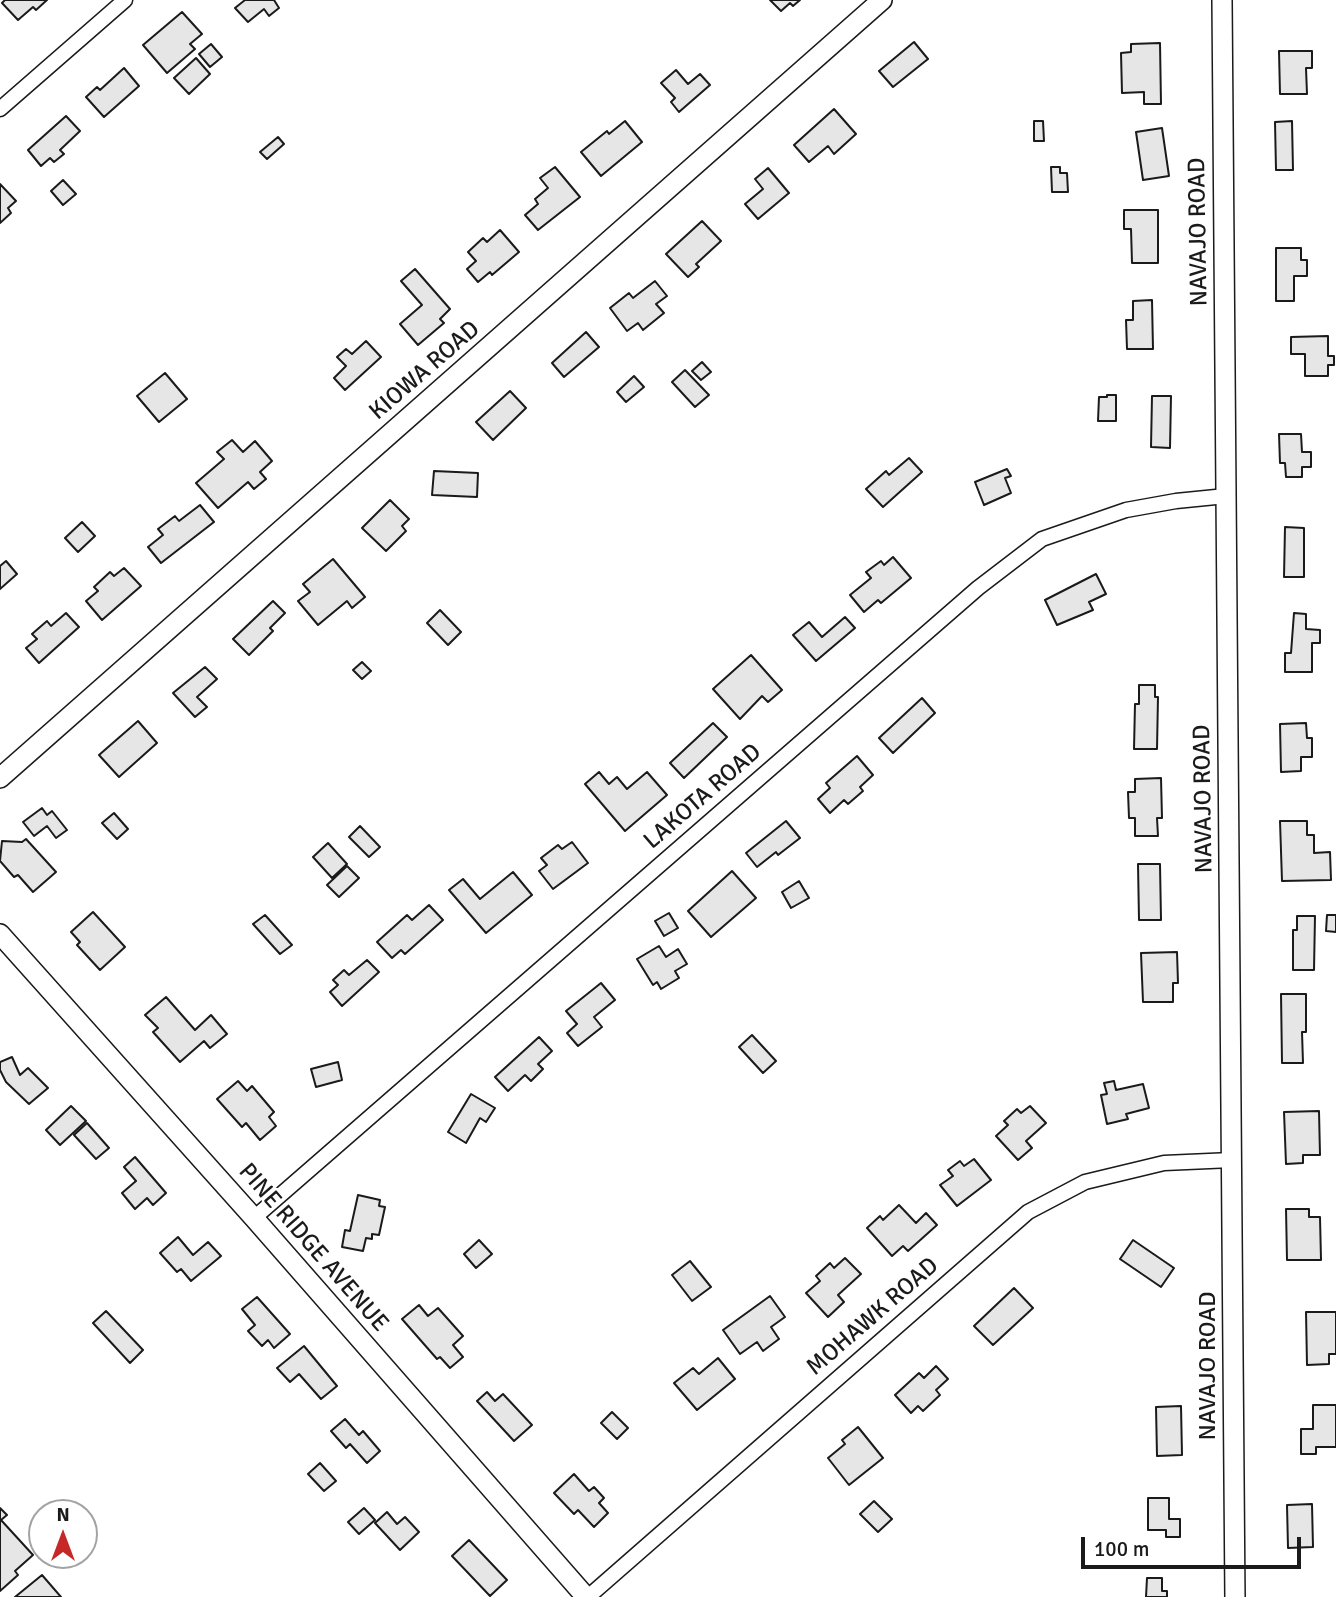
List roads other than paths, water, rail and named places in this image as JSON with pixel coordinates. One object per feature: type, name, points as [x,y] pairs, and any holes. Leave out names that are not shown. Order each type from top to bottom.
[{"type":"street","points":[[0,109],[125,0]]},
{"type":"street","name":"KIOWA ROAD","points":[[0,778],[882,0]]},
{"type":"street","name":"NAVAJO ROAD","points":[[1222,0],[1235,1597]]},
{"type":"street","name":"LAKOTA ROAD","points":[[254,1218],[978,588],[1042,538],[1126,510],[1176,500],[1226,496]]},
{"type":"street","name":"PINE RIDGE AVENUE","points":[[0,934],[587,1597]]},
{"type":"street","name":"MOHAWK ROAD","points":[[587,1597],[1028,1212],[1085,1182],[1164,1163],[1232,1160]]}]
